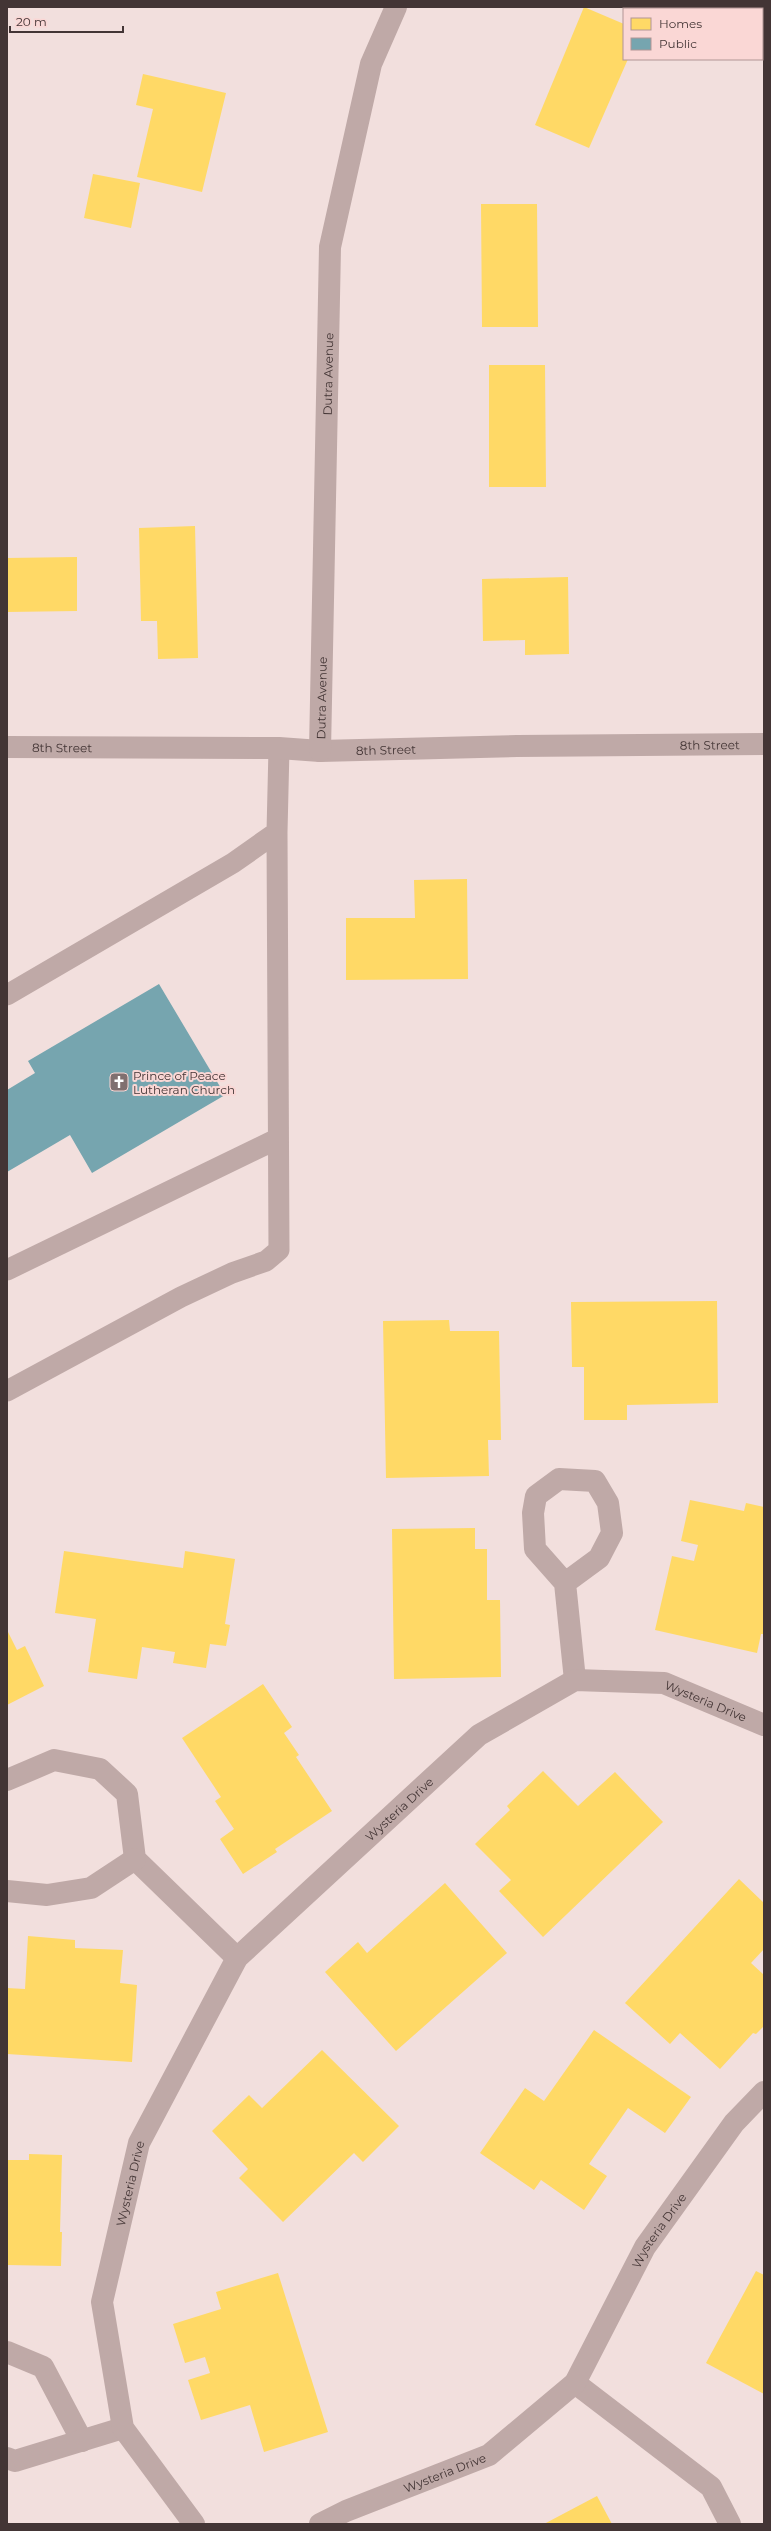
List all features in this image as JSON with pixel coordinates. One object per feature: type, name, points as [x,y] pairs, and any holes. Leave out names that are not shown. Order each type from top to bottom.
[{"type":"street","name":"Dutra Avenue","points":[[320,751],[330,247],[371,64],[396,7]]},
{"type":"street","name":"8th Street","points":[[7,747],[279,748],[320,751],[517,746],[764,744]]},
{"type":"street","points":[[565,1583],[599,1558],[612,1533],[608,1503],[595,1481],[559,1479],[536,1496],[533,1513],[535,1549],[565,1583],[575,1680]]},
{"type":"street","name":"Wysteria Drive","points":[[194,2524],[123,2428],[102,2302],[139,2144],[237,1958],[479,1735],[575,1680],[664,1683],[764,1726]]},
{"type":"street","points":[[7,1780],[54,1760],[100,1769],[127,1794],[135,1859],[237,1958]]},
{"type":"street","points":[[7,1891],[47,1895],[91,1888],[135,1859]]},
{"type":"street","name":"Wysteria Drive","points":[[320,2524],[346,2511],[490,2455],[575,2383],[645,2247],[734,2123],[764,2092]]},
{"type":"street","points":[[7,2352],[43,2367],[82,2441]]},
{"type":"street","points":[[575,2383],[711,2487],[730,2524]]},
{"type":"street","points":[[7,2458],[15,2461],[123,2428]]},
{"type":"lane","points":[[7,1391],[181,1297],[232,1273],[266,1261],[279,1250],[277,1139],[277,832],[279,748]]},
{"type":"lane","points":[[7,995],[233,863],[277,832]]},
{"type":"lane","points":[[7,1270],[277,1139]]},
{"type":"building: Homes","points":[[584,7],[623,24],[623,60],[628,60],[589,148],[535,125]]},
{"type":"building: Homes","points":[[143,74],[226,93],[202,192],[137,177],[153,109],[136,105]]},
{"type":"building: Homes","points":[[93,174],[140,183],[131,228],[84,218]]},
{"type":"building: Homes","points":[[481,204],[537,204],[538,327],[482,327]]},
{"type":"building: Homes","points":[[489,365],[545,365],[546,487],[489,487]]},
{"type":"building: Homes","points":[[195,526],[198,658],[158,659],[157,621],[141,621],[139,528]]},
{"type":"building: Homes","points":[[77,557],[77,611],[7,612],[7,558]]},
{"type":"building: Homes","points":[[568,577],[569,654],[525,655],[525,640],[483,641],[482,579]]},
{"type":"building: Homes","points":[[467,879],[468,979],[346,980],[346,918],[415,918],[414,880]]},
{"type":"building: Homes","points":[[717,1301],[718,1403],[627,1405],[627,1420],[584,1420],[584,1367],[572,1367],[571,1302]]},
{"type":"building: Homes","points":[[449,1320],[450,1331],[499,1331],[501,1440],[488,1440],[489,1476],[386,1478],[383,1321]]},
{"type":"building: Homes","points":[[690,1500],[744,1511],[746,1503],[764,1507],[764,1634],[761,1634],[757,1653],[655,1630],[672,1556],[694,1561],[698,1545],[681,1541]]},
{"type":"building: Homes","points":[[475,1528],[475,1549],[487,1549],[487,1600],[500,1600],[501,1677],[394,1679],[392,1529]]},
{"type":"building: Homes","points":[[64,1551],[183,1568],[185,1551],[235,1559],[225,1624],[230,1625],[226,1646],[210,1644],[206,1668],[173,1663],[175,1652],[142,1647],[137,1679],[88,1672],[96,1619],[55,1613]]},
{"type":"building: Homes","points":[[7,1630],[17,1650],[25,1646],[44,1686],[7,1705]]},
{"type":"building: Homes","points":[[263,1684],[292,1727],[284,1733],[299,1755],[296,1757],[332,1811],[275,1849],[277,1852],[243,1874],[220,1839],[234,1829],[215,1801],[221,1797],[182,1738]]},
{"type":"building: Homes","points":[[543,1771],[578,1806],[615,1772],[663,1822],[543,1937],[499,1891],[511,1880],[475,1844],[510,1810],[507,1806]]},
{"type":"building: Homes","points":[[739,1879],[764,1903],[764,1949],[751,1963],[764,1975],[764,2026],[756,2034],[753,2033],[720,2069],[680,2033],[670,2044],[625,2003]]},
{"type":"building: Homes","points":[[445,1883],[507,1953],[396,2051],[325,1972],[358,1942],[367,1953]]},
{"type":"building: Homes","points":[[28,1936],[75,1940],[75,1948],[123,1950],[120,1983],[137,1985],[132,2062],[7,2054],[7,1988],[25,1989]]},
{"type":"building: Homes","points":[[594,2030],[691,2097],[665,2133],[628,2108],[589,2164],[607,2176],[584,2210],[541,2180],[534,2190],[480,2153],[525,2088],[544,2101]]},
{"type":"building: Homes","points":[[322,2050],[399,2126],[363,2162],[354,2153],[283,2222],[239,2178],[248,2169],[212,2131],[249,2095],[262,2108]]},
{"type":"building: Homes","points":[[29,2154],[62,2155],[60,2232],[62,2232],[61,2266],[7,2265],[7,2160],[29,2160]]},
{"type":"building: Homes","points":[[756,2271],[764,2275],[764,2394],[706,2363]]},
{"type":"building: Homes","points":[[278,2273],[328,2432],[264,2452],[250,2405],[201,2420],[188,2380],[210,2373],[205,2357],[185,2363],[173,2324],[221,2309],[216,2292]]},
{"type":"building: Homes","points":[[597,2496],[612,2524],[544,2524]]},
{"type":"building: Public","name":"Prince of Peace Lutheran Church","points":[[159,984],[225,1095],[92,1173],[70,1135],[7,1172],[7,1090],[35,1073],[28,1061]]},
{"type":"place","name":"Prince of Peace Lutheran Church","points":[[119,1082]]}]
